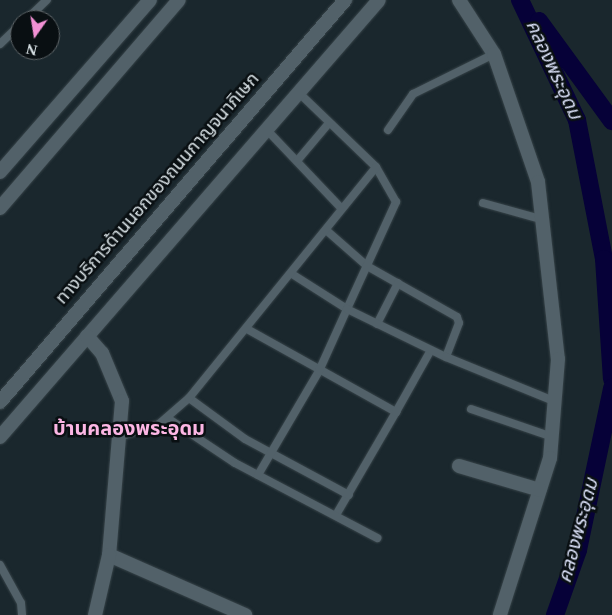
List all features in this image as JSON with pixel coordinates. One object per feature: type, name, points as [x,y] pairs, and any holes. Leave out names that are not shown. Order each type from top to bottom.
[{"type":"street","points":[[0,172],[150,0]]},
{"type":"street","points":[[1,207],[179,0]]},
{"type":"street","name":"ทางบริการด้านนอกของถนนกาญจนาภิเษก","points":[[0,402],[345,0]]},
{"type":"street","points":[[0,437],[266,128],[380,0]]},
{"type":"street","points":[[459,0],[494,54],[522,124],[544,220],[558,359],[552,437],[540,490],[500,615]]},
{"type":"street","points":[[87,336],[117,381],[122,436],[109,555],[95,615]]},
{"type":"street","points":[[459,466],[540,490]]},
{"type":"street","points":[[109,555],[245,615]]},
{"type":"lane","points":[[36,10],[47,0]]},
{"type":"lane","points":[[0,44],[10,35]]},
{"type":"lane","points":[[388,130],[414,94],[494,54]]},
{"type":"lane","points":[[258,475],[318,371],[396,202],[376,167],[298,92]]},
{"type":"lane","points":[[297,162],[329,123]]},
{"type":"lane","points":[[266,128],[340,207]]},
{"type":"lane","points":[[122,436],[169,419],[189,398],[292,274],[326,230],[340,207],[376,167]]},
{"type":"lane","points":[[483,203],[544,220]]},
{"type":"lane","points":[[326,230],[367,266],[457,317],[459,322],[446,357]]},
{"type":"lane","points":[[292,274],[347,309],[377,324],[446,357],[556,402]]},
{"type":"lane","points":[[377,324],[398,283]]},
{"type":"lane","points":[[247,329],[318,371],[396,412]]},
{"type":"lane","points":[[336,515],[431,350]]},
{"type":"lane","points":[[189,398],[271,453],[349,495]]},
{"type":"lane","points":[[471,409],[552,437]]},
{"type":"lane","points":[[169,419],[258,475],[377,538]]},
{"type":"lane","points":[[0,565],[21,603],[22,615]]},
{"type":"waterway","name":"คลองพระอุดม","points":[[520,0],[577,120],[604,259],[612,379]]},
{"type":"waterway","points":[[539,21],[612,121]]},
{"type":"waterway","name":"คลองพระอุดม","points":[[555,615],[578,550],[612,388]]},
{"type":"district","name":"บ้านคลองพระอุดม","points":[[129,429]]}]
